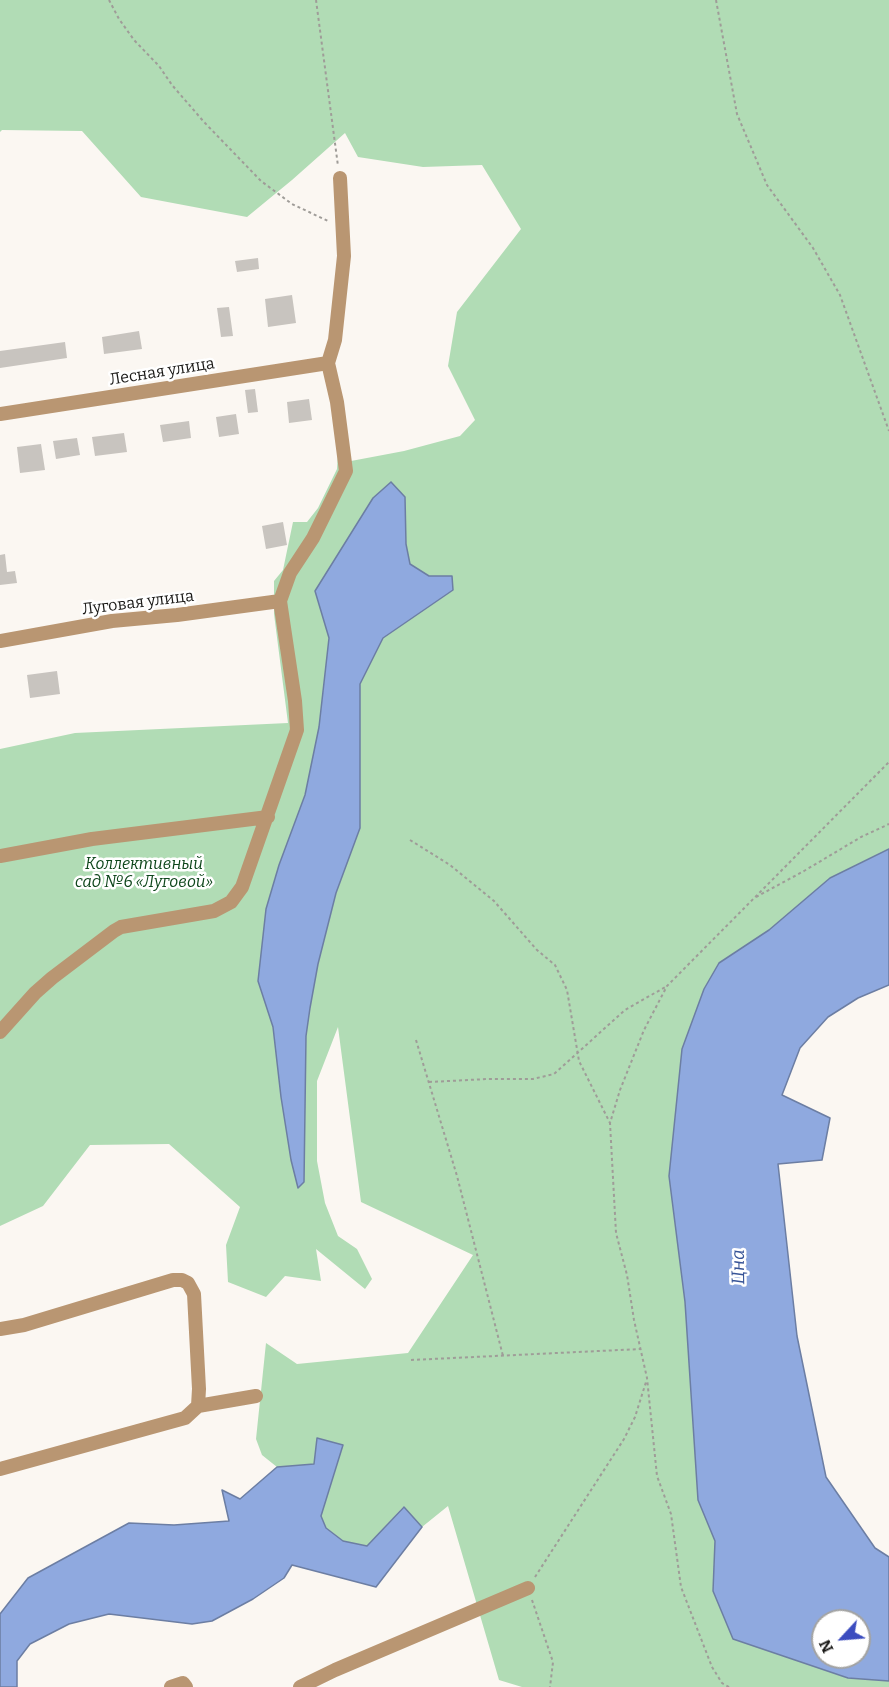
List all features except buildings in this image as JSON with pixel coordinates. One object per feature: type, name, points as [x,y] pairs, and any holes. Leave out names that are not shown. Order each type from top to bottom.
[{"type":"street","points":[[0,1032],[35,993],[52,978],[121,927],[214,911],[231,902],[242,887],[297,730],[280,600],[290,573],[313,538],[345,471],[337,402],[328,363],[335,340],[344,256],[340,177]]},
{"type":"street","name":"Лесная улица","points":[[0,414],[328,363]]},
{"type":"street","name":"Луговая улица","points":[[0,641],[112,621],[177,615],[280,600]]},
{"type":"street","points":[[0,856],[92,839],[268,818]]},
{"type":"street","points":[[0,1329],[24,1325],[173,1280],[182,1280],[188,1283],[194,1294],[198,1406]]},
{"type":"street","points":[[0,1469],[185,1418],[198,1406],[256,1396]]},
{"type":"street","points":[[300,1687],[528,1588]]},
{"type":"street","points":[[171,1687],[183,1683],[186,1687]]},
{"type":"path","points":[[109,0],[118,19],[134,40],[159,66],[204,122],[261,181],[292,204],[342,227]]},
{"type":"path","points":[[316,0],[340,177]]},
{"type":"path","points":[[716,0],[737,114],[767,185],[813,248],[840,295],[889,431]]},
{"type":"path","points":[[429,1082],[533,1079],[554,1074],[625,1010],[667,986],[889,762]]},
{"type":"path","points":[[753,898],[861,837],[889,824]]},
{"type":"path","points":[[410,840],[450,865],[494,901],[537,950],[555,965],[567,990],[579,1061],[610,1123]]},
{"type":"path","points":[[667,986],[644,1030],[620,1090],[610,1123],[616,1233],[627,1275],[647,1378],[657,1476],[671,1514],[681,1587],[712,1667],[722,1683],[729,1687]]},
{"type":"path","points":[[416,1040],[457,1176],[503,1356]]},
{"type":"path","points":[[411,1360],[641,1349]]},
{"type":"path","points":[[550,1687],[553,1662],[528,1588],[624,1439],[635,1417],[647,1378]]},
{"type":"green space","name":"Коллективный сад №6 «Луговой»","points":[[0,0],[889,0],[889,849],[830,878],[769,930],[719,963],[669,1176],[685,1302],[698,1500],[715,1541],[713,1591],[733,1639],[811,1665],[811,1669],[821,1669],[848,1678],[889,1681],[889,1687],[522,1687],[499,1680],[448,1506],[422,1527],[403,1507],[367,1546],[343,1541],[326,1528],[321,1516],[343,1445],[317,1438],[314,1464],[277,1467],[262,1455],[256,1439],[266,1343],[297,1364],[408,1353],[473,1255],[361,1202],[338,1027],[317,1081],[317,1161],[325,1203],[338,1236],[357,1249],[372,1279],[365,1289],[316,1249],[321,1281],[285,1276],[266,1297],[228,1282],[226,1245],[240,1207],[169,1144],[90,1145],[43,1206],[0,1226],[0,749],[75,733],[288,723],[274,614],[274,581],[283,570],[293,522],[307,522],[318,508],[337,469],[338,452],[351,461],[404,451],[460,436],[475,420],[448,366],[457,312],[521,229],[482,165],[423,167],[358,157],[345,133],[247,217],[141,197],[82,131],[2,130],[0,132]],"holes":[[[405,497],[406,544],[410,564],[429,576],[452,576],[453,590],[383,638],[360,684],[360,828],[336,893],[318,964],[310,1008],[306,1035],[304,1182],[298,1187],[291,1160],[281,1097],[273,1027],[260,987],[319,727],[329,638],[315,591],[337,557]]]},
{"type":"water","points":[[391,482],[405,497],[406,544],[410,564],[429,576],[452,576],[453,590],[383,638],[360,684],[360,828],[336,893],[318,964],[310,1008],[306,1036],[304,1182],[298,1188],[281,1097],[273,1027],[258,981],[266,909],[279,865],[305,795],[319,727],[329,638],[315,591],[373,498]]},
{"type":"water","name":"Цна","points":[[889,849],[889,985],[858,998],[828,1017],[800,1048],[782,1095],[830,1118],[822,1160],[778,1164],[797,1336],[826,1477],[875,1548],[889,1557],[889,1681],[848,1678],[821,1669],[871,1669],[871,1609],[811,1609],[811,1665],[733,1639],[713,1591],[715,1541],[698,1500],[685,1302],[669,1176],[682,1049],[704,989],[719,963],[769,930],[830,878]]},
{"type":"water","points":[[317,1438],[343,1445],[321,1516],[326,1528],[343,1541],[367,1546],[404,1507],[422,1527],[376,1587],[292,1565],[284,1578],[253,1599],[212,1621],[192,1624],[109,1614],[69,1624],[30,1644],[17,1661],[17,1687],[0,1687],[0,1614],[28,1578],[129,1523],[174,1525],[229,1521],[222,1490],[240,1499],[277,1467],[314,1464]]}]
